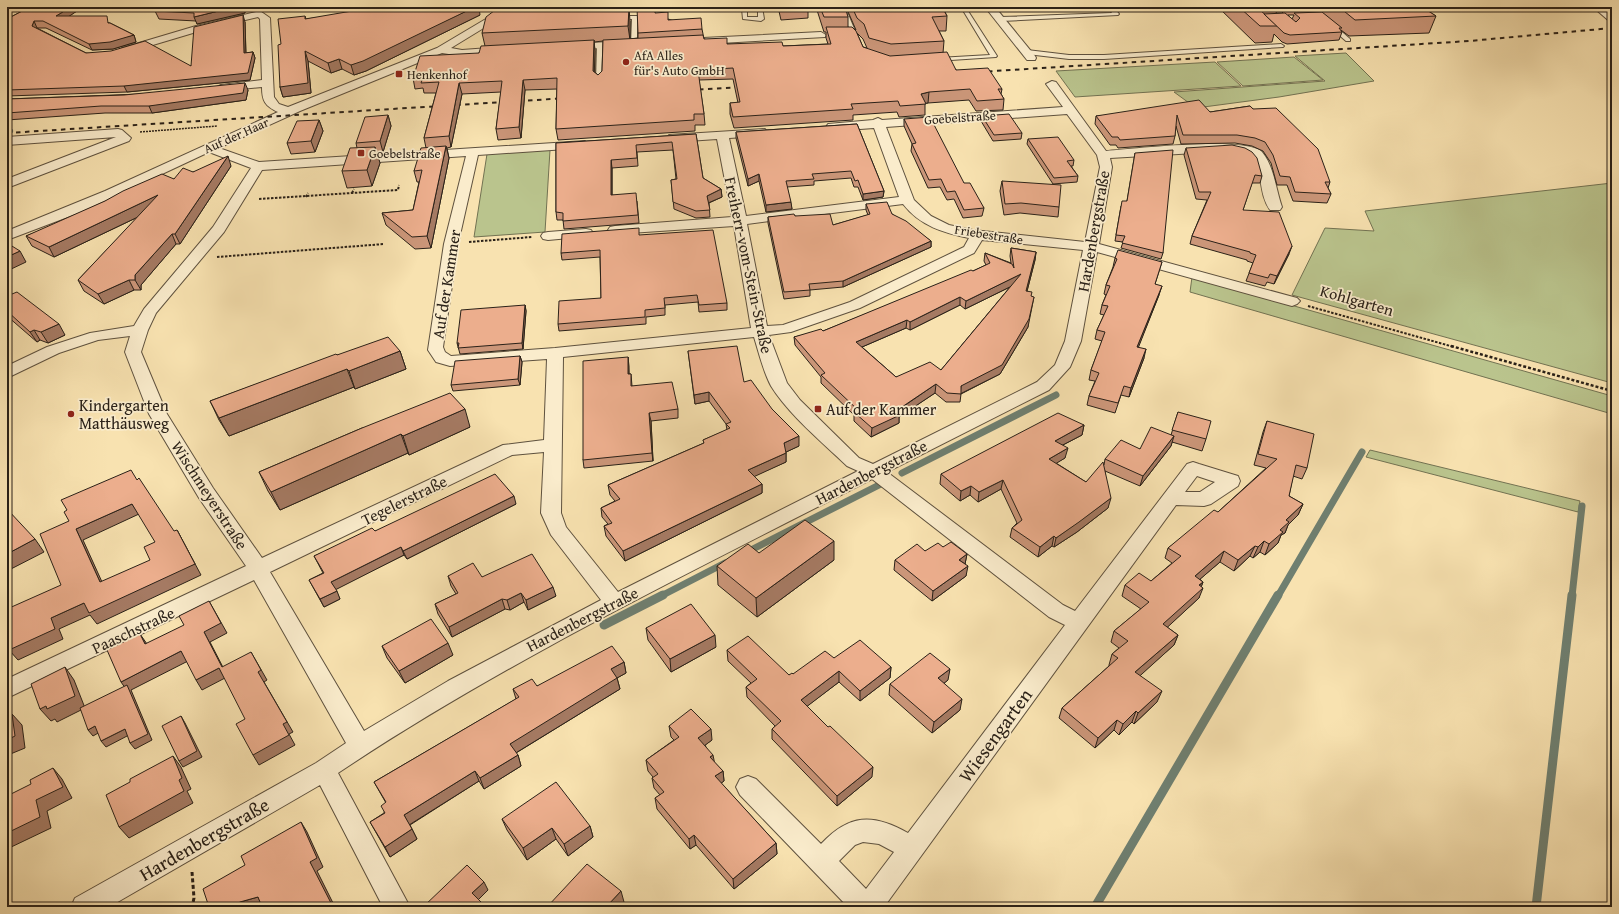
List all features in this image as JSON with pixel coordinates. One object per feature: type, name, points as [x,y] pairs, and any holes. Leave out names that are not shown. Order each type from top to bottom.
[{"type":"street","name":"Auf der Haar","points":[[465,35],[497,7]]},
{"type":"street","name":"Auf der Haar","points":[[7,236],[36,226],[289,112],[440,50],[513,7]]},
{"type":"street","points":[[1598,7],[1612,17]]},
{"type":"street","points":[[991,8],[1029,55]]},
{"type":"street","points":[[114,54],[200,28],[260,14],[265,18],[268,98],[275,106],[289,112]]},
{"type":"street","points":[[693,41],[825,35]]},
{"type":"street","points":[[561,47],[638,44]]},
{"type":"street","points":[[440,50],[462,53],[515,50]]},
{"type":"street","points":[[207,89],[268,83]]},
{"type":"street","name":"Hardenbergstraße","points":[[84,907],[190,848],[324,770],[360,746],[490,668],[614,602],[1043,386],[1062,368],[1073,341],[1106,167],[1103,155],[1069,110],[1052,84]]},
{"type":"street","name":"Goebelstraße","points":[[823,128],[878,122],[1069,110]]},
{"type":"street","name":"Friebestraße","points":[[878,122],[907,200],[915,210],[926,219],[942,226],[978,235],[1091,246]]},
{"type":"street","points":[[660,139],[777,131]]},
{"type":"street","points":[[7,141],[118,133],[125,138],[7,184]]},
{"type":"street","name":"Freiherr-vom-Stein-Straße","points":[[722,135],[740,220],[760,332],[772,370],[779,385],[794,404],[853,462],[873,471]]},
{"type":"street","points":[[208,148],[258,166],[597,143]]},
{"type":"street","points":[[1103,155],[1230,148],[1250,150],[1260,158],[1275,207]]},
{"type":"street","name":"Auf der Kammer","points":[[473,151],[451,244],[436,347],[437,354],[442,359],[461,361],[555,353],[785,329],[855,304],[940,265],[969,250],[978,235]]},
{"type":"street","name":"Wischmeyerstraße","points":[[258,166],[219,229],[149,312],[140,330],[133,352],[158,414],[206,493],[259,570],[360,746]]},
{"type":"street","points":[[548,236],[740,220],[907,200]]},
{"type":"street","points":[[1091,246],[1292,301]]},
{"type":"street","points":[[7,373],[53,350],[96,336],[140,330]]},
{"type":"street","points":[[555,353],[551,513],[558,530],[614,602]]},
{"type":"street","name":"Tegelerstraße","points":[[259,570],[509,449],[552,444]]},
{"type":"street","points":[[873,471],[1056,611],[1078,622]]},
{"type":"street","name":"Wiesengarten","points":[[748,787],[867,907],[912,849],[1078,622],[1171,498]]},
{"type":"street","name":"Paaschstraße","points":[[7,689],[259,570]]},
{"type":"street","points":[[324,770],[397,907]]},
{"type":"street","points":[[822,862],[846,836],[863,830],[877,831],[890,835],[912,849]]},
{"type":"lane","points":[[748,7],[744,9],[745,18],[751,20],[761,20],[760,7]]},
{"type":"lane","points":[[843,7],[853,34],[859,39],[861,44]]},
{"type":"lane","points":[[1000,19],[1116,14],[1110,7]]},
{"type":"lane","points":[[964,8],[991,8]]},
{"type":"lane","points":[[935,60],[994,56],[964,8]]},
{"type":"lane","points":[[612,18],[635,17],[638,44]]},
{"type":"lane","points":[[1327,22],[1348,40]]},
{"type":"lane","points":[[845,34],[853,34]]},
{"type":"lane","points":[[1029,55],[1104,57],[1282,46],[1276,41]]},
{"type":"lane","points":[[599,82],[600,45]]},
{"type":"path","points":[[118,133],[224,125]]},
{"type":"path","points":[[236,201],[398,190],[400,185]]},
{"type":"path","points":[[352,193],[354,189]]},
{"type":"path","points":[[451,244],[548,236]]},
{"type":"path","points":[[194,258],[285,254],[384,244]]},
{"type":"path","name":"Kohlgarten","points":[[1292,301],[1612,391]]},
{"type":"path","points":[[190,848],[194,898],[192,907]]},
{"type":"green space","points":[[1346,53],[1374,81],[1279,97],[1196,108],[1174,92],[1325,81],[1295,56]]},
{"type":"green space","points":[[1294,57],[1323,80],[1243,86],[1217,62]]},
{"type":"green space","points":[[1215,62],[1241,86],[1075,97],[1056,71]]},
{"type":"green space","points":[[550,150],[545,232],[474,237],[487,154]]},
{"type":"green space","points":[[1612,183],[1612,383],[1292,295],[1325,228],[1374,231],[1365,211]]},
{"type":"green space","points":[[1192,277],[1612,396],[1612,414],[1190,292]]},
{"type":"green space","points":[[1370,450],[1580,501],[1578,512],[1366,457]]},
{"type":"building","points":[[30,7],[71,7],[56,16],[107,16],[108,23],[134,35],[110,42],[89,44],[43,21],[34,21],[32,26],[86,53],[111,51],[145,41],[191,66],[194,27],[243,15],[244,53],[253,52],[248,73],[124,86],[7,90],[7,19]]},
{"type":"building","points":[[163,7],[235,7],[194,17],[194,13],[155,11]]},
{"type":"building","points":[[387,7],[475,7],[363,61],[351,65],[339,59],[328,63],[305,51],[308,83],[280,87],[278,45],[281,44],[278,19],[305,16],[305,19],[352,11],[370,9],[371,11]]},
{"type":"building","points":[[499,7],[555,7],[554,11],[629,8],[628,26],[482,33],[486,17]]},
{"type":"building","points":[[637,7],[655,7],[655,13],[668,12],[668,20],[701,18],[702,29],[638,33]]},
{"type":"building","points":[[780,7],[807,7],[808,10],[781,11]]},
{"type":"building","points":[[820,7],[845,7],[848,17],[824,17]]},
{"type":"building","points":[[852,7],[942,7],[947,16],[932,17],[944,41],[891,44],[869,38],[864,24],[857,18]]},
{"type":"building","points":[[1239,7],[1257,7],[1277,26],[1260,26]]},
{"type":"building","points":[[1339,7],[1422,7],[1436,16],[1355,20]]},
{"type":"building","points":[[1322,12],[1342,28],[1339,28],[1342,32],[1290,35],[1284,33],[1264,14],[1285,13],[1296,22],[1300,18],[1294,13]]},
{"type":"building","points":[[826,27],[852,27],[856,31],[863,47],[890,56],[947,52],[956,70],[988,68],[1002,89],[998,89],[1004,99],[977,101],[970,89],[921,94],[926,104],[900,106],[898,101],[851,104],[853,109],[733,117],[730,103],[740,102],[733,68],[698,70],[704,114],[694,114],[694,120],[556,129],[557,78],[523,80],[519,127],[496,129],[502,81],[459,83],[449,136],[424,138],[439,82],[421,83],[423,78],[413,78],[420,56],[479,53],[481,46],[594,40],[593,71],[598,75],[602,71],[603,40],[703,35],[704,39],[727,38],[727,44],[782,42],[783,46],[831,44]]},
{"type":"building","points":[[245,83],[243,93],[149,106],[101,106],[7,113],[7,99],[124,95]]},
{"type":"building","points":[[1199,100],[1210,112],[1250,106],[1253,109],[1276,108],[1318,149],[1330,182],[1325,182],[1331,194],[1295,192],[1290,177],[1280,176],[1273,155],[1265,142],[1255,138],[1237,135],[1183,135],[1177,115],[1175,136],[1120,140],[1118,137],[1112,137],[1096,116]]},
{"type":"building","points":[[1009,114],[1022,133],[994,135],[982,116]]},
{"type":"building","points":[[388,115],[380,141],[356,143],[365,117]]},
{"type":"building","points":[[930,117],[964,183],[970,183],[984,208],[964,210],[955,191],[947,192],[941,179],[929,180],[912,144],[916,143],[904,119]]},
{"type":"building","points":[[319,120],[311,141],[287,143],[297,121]]},
{"type":"building","points":[[857,124],[884,191],[863,194],[858,180],[855,181],[851,171],[812,174],[814,179],[786,181],[791,202],[766,205],[759,174],[748,179],[736,132]]},
{"type":"building","points":[[696,134],[703,178],[721,189],[707,196],[710,210],[696,211],[673,202],[671,180],[677,179],[672,142],[636,145],[637,158],[611,160],[611,195],[636,193],[638,215],[563,221],[563,213],[556,212],[556,143]]},
{"type":"building","points":[[1058,137],[1074,160],[1067,161],[1078,176],[1054,178],[1028,139]]},
{"type":"building","points":[[1232,145],[1245,148],[1252,152],[1257,158],[1262,176],[1255,175],[1243,210],[1279,212],[1292,246],[1277,276],[1270,274],[1268,278],[1249,273],[1256,255],[1250,252],[1192,236],[1211,192],[1199,192],[1186,148]]},
{"type":"building","points":[[446,146],[427,236],[412,237],[382,213],[413,210],[422,170],[414,171],[421,148]]},
{"type":"building","points":[[375,147],[367,170],[342,171],[350,148]]},
{"type":"building","points":[[1173,150],[1163,253],[1122,243],[1125,236],[1116,235],[1122,201],[1127,201],[1135,153]]},
{"type":"building","points":[[228,156],[175,234],[172,234],[135,275],[135,280],[129,280],[98,294],[78,280],[158,195],[49,247],[26,236],[162,174],[174,179],[183,168],[193,172]]},
{"type":"building","points":[[1002,181],[1061,185],[1059,207],[1021,203],[1005,204]]},
{"type":"building","points":[[887,202],[892,214],[906,221],[931,241],[843,281],[809,284],[810,290],[784,292],[768,217],[794,214],[795,216],[830,214],[833,225],[870,214],[866,204]]},
{"type":"building","points":[[639,228],[639,235],[713,230],[727,303],[699,305],[697,295],[664,298],[665,308],[645,310],[645,317],[558,324],[559,301],[601,298],[600,250],[561,253],[562,234]]},
{"type":"building","points":[[7,243],[20,251],[7,257]]},
{"type":"building","points":[[1011,248],[1036,252],[1026,291],[1032,292],[1031,296],[1034,297],[1029,319],[1002,365],[961,386],[961,394],[947,393],[936,384],[896,411],[900,415],[872,428],[855,413],[859,411],[821,375],[825,373],[794,337],[821,329],[823,331],[971,270],[973,271],[990,263],[985,253],[1012,264],[1014,268]],"holes":[[[1021,274],[941,370],[930,362],[896,377],[856,342],[907,320],[910,322],[960,297],[966,301]]]},
{"type":"building","points":[[1118,250],[1162,262],[1155,284],[1162,286],[1137,347],[1146,349],[1131,388],[1124,386],[1118,403],[1089,396],[1099,373],[1091,370],[1105,332],[1097,330],[1108,306],[1102,305],[1110,286],[1106,285],[1117,259],[1115,258]]},
{"type":"building","points":[[17,292],[59,324],[41,332],[34,330],[30,332],[7,311],[7,296]]},
{"type":"building","points":[[525,305],[522,343],[458,348],[459,343],[457,343],[461,310]]},
{"type":"building","points":[[388,337],[400,351],[349,371],[347,369],[219,418],[210,401],[336,354],[337,355]]},
{"type":"building","points":[[737,346],[744,382],[751,380],[772,409],[799,436],[784,443],[786,453],[748,470],[762,484],[623,551],[604,526],[612,523],[601,508],[620,499],[608,485],[704,443],[703,440],[730,428],[726,424],[731,422],[709,392],[694,395],[688,351]]},
{"type":"building","points":[[520,356],[518,379],[451,385],[455,361]]},
{"type":"building","points":[[628,357],[628,374],[631,374],[631,386],[672,382],[678,409],[649,413],[652,453],[583,460],[583,361]]},
{"type":"building","points":[[450,393],[465,409],[403,436],[401,434],[271,492],[259,472],[362,428]]},
{"type":"building","points":[[1178,412],[1211,421],[1206,439],[1172,430]]},
{"type":"building","points":[[1058,413],[1084,425],[1055,441],[1068,448],[1049,459],[1086,482],[1103,462],[1111,498],[1056,538],[1054,536],[1040,547],[1012,528],[1022,520],[1003,480],[979,492],[971,486],[961,491],[941,474]]},
{"type":"building","points":[[1267,421],[1314,434],[1307,468],[1296,465],[1289,496],[1303,504],[1286,520],[1289,522],[1280,530],[1283,532],[1269,544],[1264,541],[1258,547],[1255,546],[1238,560],[1224,551],[1195,576],[1203,582],[1199,585],[1203,588],[1163,624],[1178,635],[1135,672],[1162,691],[1138,713],[1136,711],[1123,724],[1117,720],[1098,738],[1062,708],[1118,658],[1112,654],[1128,641],[1114,631],[1149,602],[1125,585],[1139,573],[1151,581],[1181,556],[1168,548],[1214,510],[1218,512],[1277,459],[1258,454]]},
{"type":"building","points":[[1151,427],[1174,436],[1143,476],[1105,459],[1121,440],[1140,449]]},
{"type":"building","points":[[131,470],[137,480],[139,478],[174,531],[177,530],[195,564],[89,613],[84,603],[51,618],[55,629],[9,650],[7,643],[7,609],[61,585],[40,534],[69,521],[64,512],[67,510],[61,500]],"holes":[[[132,504],[155,542],[144,547],[150,560],[100,582],[76,529]]]},
{"type":"building","points":[[495,474],[514,496],[403,551],[401,547],[331,582],[337,591],[320,599],[309,580],[324,573],[314,556],[372,528],[375,531]]},
{"type":"building","points":[[7,509],[35,539],[7,554]]},
{"type":"building","points":[[805,520],[834,541],[756,598],[717,566],[748,544],[759,553]]},
{"type":"building","points":[[951,542],[967,554],[959,560],[968,566],[933,591],[895,560],[917,544],[925,551],[938,543],[943,547]]},
{"type":"building","points":[[532,554],[553,587],[526,600],[521,593],[507,600],[502,599],[449,627],[435,604],[458,593],[448,576],[473,563],[482,577]]},
{"type":"building","points":[[209,601],[221,623],[204,632],[222,667],[251,652],[261,670],[258,672],[287,722],[283,724],[289,735],[253,755],[236,724],[245,719],[219,668],[196,680],[181,651],[121,682],[107,650],[140,634],[145,644],[184,625],[179,616]]},
{"type":"building","points":[[691,604],[715,635],[670,659],[646,628]]},
{"type":"building","points":[[431,619],[448,643],[399,671],[382,646]]},
{"type":"building","points":[[748,636],[789,675],[792,673],[793,674],[825,651],[834,658],[860,640],[891,667],[860,691],[839,671],[801,700],[828,727],[830,726],[873,767],[837,796],[772,729],[781,721],[746,687],[757,679],[727,650]]},
{"type":"building","points":[[612,646],[624,662],[611,669],[617,678],[510,744],[518,755],[480,778],[475,771],[404,815],[412,829],[385,847],[370,822],[385,813],[381,806],[386,802],[374,782],[519,697],[513,689],[532,679],[537,686]]},
{"type":"building","points":[[930,653],[950,669],[938,678],[962,699],[934,722],[890,684]]},
{"type":"building","points":[[65,667],[75,696],[47,709],[46,706],[40,709],[31,684]]},
{"type":"building","points":[[127,685],[148,734],[130,743],[125,729],[101,741],[95,726],[88,730],[80,708]]},
{"type":"building","points":[[691,709],[711,729],[698,738],[713,755],[710,757],[723,771],[715,776],[776,843],[733,879],[694,835],[689,839],[655,798],[664,792],[652,778],[658,774],[646,760],[679,737],[669,726]]},
{"type":"building","points":[[12,714],[15,736],[7,740],[7,716]]},
{"type":"building","points":[[181,716],[197,751],[179,761],[162,726]]},
{"type":"building","points":[[173,756],[182,778],[179,780],[184,791],[119,827],[106,795],[130,782],[130,779]]},
{"type":"building","points":[[53,768],[63,787],[36,800],[40,817],[7,833],[7,796],[31,784],[30,780]]},
{"type":"building","points":[[556,782],[590,826],[564,844],[552,828],[523,848],[502,819]]},
{"type":"building","points":[[301,822],[317,858],[310,862],[331,903],[325,907],[262,907],[258,897],[240,902],[232,907],[209,907],[203,889],[245,865],[241,856]]},
{"type":"building","points":[[587,864],[621,891],[606,907],[547,907]]},
{"type":"building","points":[[467,865],[484,882],[472,893],[486,907],[423,907]]},
{"type":"waterway","points":[[902,473],[1056,395]]},
{"type":"waterway","points":[[1278,596],[1362,452]]},
{"type":"waterway","points":[[745,553],[881,484]]},
{"type":"waterway","points":[[1572,596],[1582,506]]},
{"type":"waterway","points":[[661,596],[725,563]]},
{"type":"waterway","points":[[604,625],[663,595]]},
{"type":"waterway","points":[[1095,907],[1278,595]]},
{"type":"waterway","points":[[1536,907],[1572,595]]},
{"type":"railway","points":[[979,72],[1469,41],[1612,28]]},
{"type":"railway","points":[[690,90],[746,87]]},
{"type":"railway","points":[[7,133],[568,98]]},
{"type":"place","name":"AfA Alles für's Auto GmbH","points":[[626,62]]},
{"type":"place","name":"Henkenhof","points":[[399,74]]},
{"type":"place","name":"Goebelstraße","points":[[361,153]]},
{"type":"place","name":"Auf der Kammer","points":[[818,409]]},
{"type":"place","name":"Kindergarten Matthäusweg","points":[[71,414]]}]
